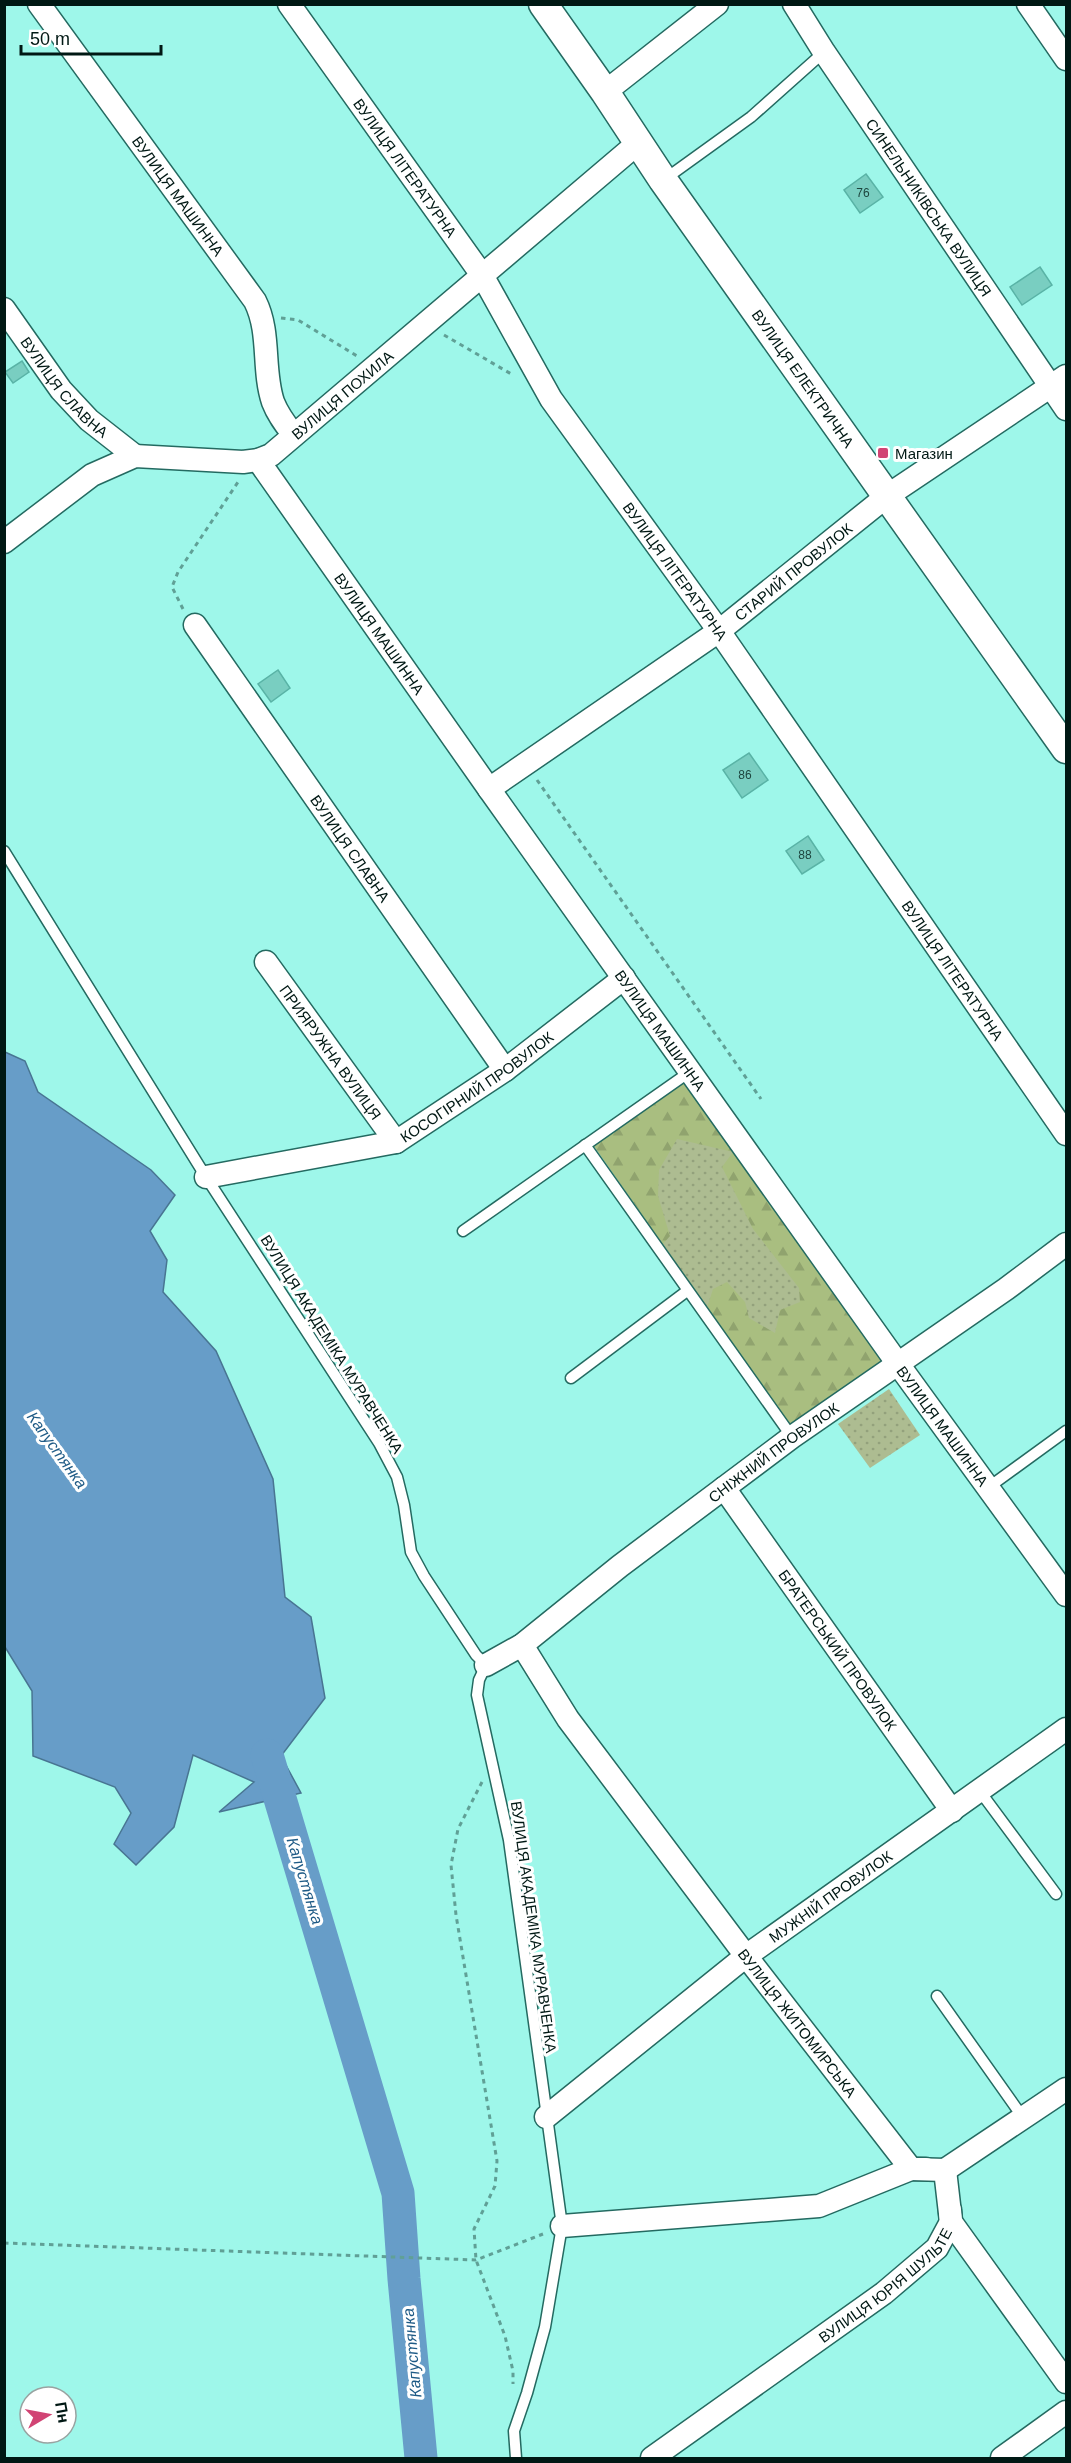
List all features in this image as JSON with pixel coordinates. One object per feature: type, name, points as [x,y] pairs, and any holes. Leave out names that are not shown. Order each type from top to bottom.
[{"type":"street","name":"ВУЛИЦЯ МАШИННА","points":[[39,4],[255,301],[261,316],[273,401],[282,420],[293,434]]},
{"type":"street","name":"ВУЛИЦЯ ЛІТЕРАТУРНА","points":[[289,4],[482,275],[552,399],[719,631],[1066,1134]]},
{"type":"street","name":"ВУЛИЦЯ ЕЛЕКТРИЧНА","points":[[543,4],[663,180],[1066,749]]},
{"type":"street","points":[[605,92],[717,4]]},
{"type":"street","name":"СИНЕЛЬНИКІВСЬКА ВУЛИЦЯ","points":[[794,4],[824,52],[1059,381],[1066,410]]},
{"type":"street","points":[[1028,4],[1066,59]]},
{"type":"street","name":"ВУЛИЦЯ ПОХИЛА","points":[[258,460],[271,455],[638,143]]},
{"type":"street","name":"ВУЛИЦЯ СЛАВНА","points":[[4,309],[61,390],[89,420],[135,456]]},
{"type":"street","name":"СТАРИЙ ПРОВУЛОК","points":[[489,789],[719,631],[887,496],[1059,381]]},
{"type":"street","points":[[4,542],[92,475],[135,456],[243,462],[258,460]]},
{"type":"street","name":"ВУЛИЦЯ МАШИННА","points":[[258,460],[898,1364],[1066,1595]]},
{"type":"street","name":"ВУЛИЦЯ СЛАВНА","points":[[195,625],[505,1070]]},
{"type":"street","name":"ПРИЯРУЖНА ВУЛИЦЯ","points":[[266,962],[396,1142]]},
{"type":"street","name":"КОСОГІРНИЙ ПРОВУЛОК","points":[[206,1177],[396,1142],[505,1070],[624,978]]},
{"type":"street","name":"СНІЖНИЙ ПРОВУЛОК","points":[[486,1665],[522,1645],[620,1566],[792,1437],[1006,1289],[1066,1244]]},
{"type":"street","name":"БРАТЕРСЬКИЙ ПРОВУЛОК","points":[[724,1488],[952,1811]]},
{"type":"street","name":"ВУЛИЦЯ ЖИТОМИРСЬКА","points":[[522,1645],[568,1719],[746,1956],[911,2169]]},
{"type":"street","name":"МУЖНІЙ ПРОВУЛОК","points":[[546,2117],[746,1956],[1066,1729]]},
{"type":"street","points":[[562,2226],[819,2206],[911,2169],[945,2170],[1066,2089]]},
{"type":"street","name":"ВУЛИЦЯ ЮРІЯ ШУЛЬТЕ","points":[[652,2458],[884,2294],[937,2248],[951,2222],[945,2170]]},
{"type":"street","points":[[951,2222],[1066,2382]]},
{"type":"street","points":[[1002,2458],[1066,2412]]},
{"type":"lane","points":[[663,180],[751,117],[824,52]]},
{"type":"lane","name":"ВУЛИЦЯ АКАДЕМІКА МУРАВЧЕНКА","points":[[4,850],[206,1177],[379,1443],[397,1477],[411,1552],[424,1576],[476,1655],[486,1665],[479,1680],[477,1695],[509,1840],[562,2226],[545,2327],[514,2431],[516,2458]]},
{"type":"lane","points":[[463,1231],[691,1071]]},
{"type":"lane","points":[[585,1145],[792,1437]]},
{"type":"lane","points":[[571,1378],[687,1291]]},
{"type":"lane","points":[[989,1487],[1066,1431]]},
{"type":"lane","points":[[979,1791],[1056,1894]]},
{"type":"lane","points":[[937,1996],[1024,2119]]},
{"type":"path","points":[[261,316],[298,320],[375,365]]},
{"type":"path","points":[[424,324],[522,381]]},
{"type":"path","points":[[195,625],[177,600],[172,587],[178,572],[232,488],[258,460]]},
{"type":"path","points":[[526,763],[760,1099]]},
{"type":"path","points":[[492,1761],[458,1829],[451,1865],[456,1916],[497,2161],[495,2186],[474,2229],[476,2260],[505,2336],[513,2371],[513,2391]]},
{"type":"path","points":[[4,2243],[476,2260],[562,2226]]},
{"type":"green space","points":[[684,1082],[882,1361],[790,1428],[594,1146]]},
{"type":"green space","points":[[684,1082],[882,1361],[790,1428],[707,1308],[713,1289],[727,1282],[745,1302],[749,1318],[775,1333],[780,1310],[800,1302],[799,1288],[753,1229],[722,1167],[733,1152],[677,1139],[659,1170],[658,1196],[670,1236],[663,1244],[594,1146]]},
{"type":"green space","points":[[889,1389],[920,1435],[870,1468],[838,1424]]},
{"type":"water","points":[[5,1052],[25,1061],[38,1092],[151,1170],[175,1195],[150,1231],[167,1260],[163,1292],[216,1351],[273,1479],[285,1597],[311,1617],[325,1698],[281,1756],[301,1793],[219,1812],[254,1782],[193,1755],[174,1827],[136,1865],[114,1844],[131,1813],[115,1787],[33,1756],[32,1691],[5,1647]]},
{"type":"building","points":[[866,174],[883,197],[860,213],[844,190]]},
{"type":"building","points":[[1040,267],[1052,285],[1022,305],[1010,287]]},
{"type":"building","points":[[22,361],[29,372],[13,383],[5,372]]},
{"type":"building","points":[[278,670],[290,688],[271,702],[258,684]]},
{"type":"building","points":[[749,753],[768,780],[742,798],[723,770]]},
{"type":"building","points":[[808,836],[824,860],[802,874],[786,851]]},
{"type":"waterway","name":"Капустянка","points":[[267,1755],[398,2193],[421,2458]]},
{"type":"place","name":"Магазин","points":[[883,453]]}]
